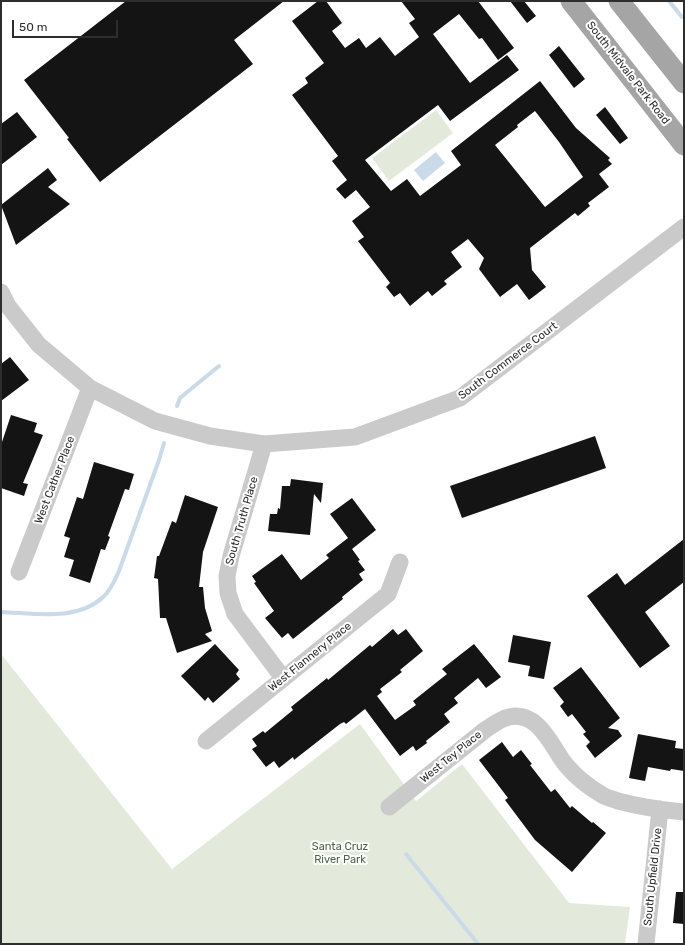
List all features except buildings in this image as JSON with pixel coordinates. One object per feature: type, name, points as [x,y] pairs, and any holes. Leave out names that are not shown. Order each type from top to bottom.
[{"type":"main road","name":"South Midvale Park Road","points":[[571,1],[684,145]]},
{"type":"main road","points":[[619,1],[684,83]]},
{"type":"street","name":"South Commerce Court","points":[[3,303],[39,345],[90,388],[155,421],[210,436],[264,444],[355,437],[460,398],[684,227]]},
{"type":"street","name":"West Cather Place","points":[[19,572],[90,388]]},
{"type":"street","name":"South Truth Place","points":[[264,444],[231,556],[227,576],[228,593],[235,614],[283,678]]},
{"type":"street","name":"West Flannery Place","points":[[206,741],[388,594],[400,562]]},
{"type":"street","name":"West Tey Place","points":[[389,807],[485,730],[499,721],[510,717],[518,710],[536,724],[566,765],[583,782],[604,796],[634,806],[660,809]]},
{"type":"street","points":[[660,809],[684,812]]},
{"type":"street","name":"South Upfield Drive","points":[[646,944],[660,809]]},
{"type":"green space","points":[[436,110],[453,133],[389,181],[372,158]]},
{"type":"green space","name":"Santa Cruz River Park","points":[[1,654],[172,869],[360,724],[416,801],[462,764],[569,903],[630,907],[625,944],[1,944]]},
{"type":"water","points":[[436,152],[445,163],[423,181],[414,170]]},
{"type":"waterway","points":[[669,1],[682,17]]},
{"type":"waterway","points":[[177,406],[180,398],[219,366]]},
{"type":"waterway","points":[[1,612],[40,614],[68,613],[81,610],[92,605],[106,594],[119,571],[164,443]]},
{"type":"waterway","points":[[406,854],[478,944]]}]
